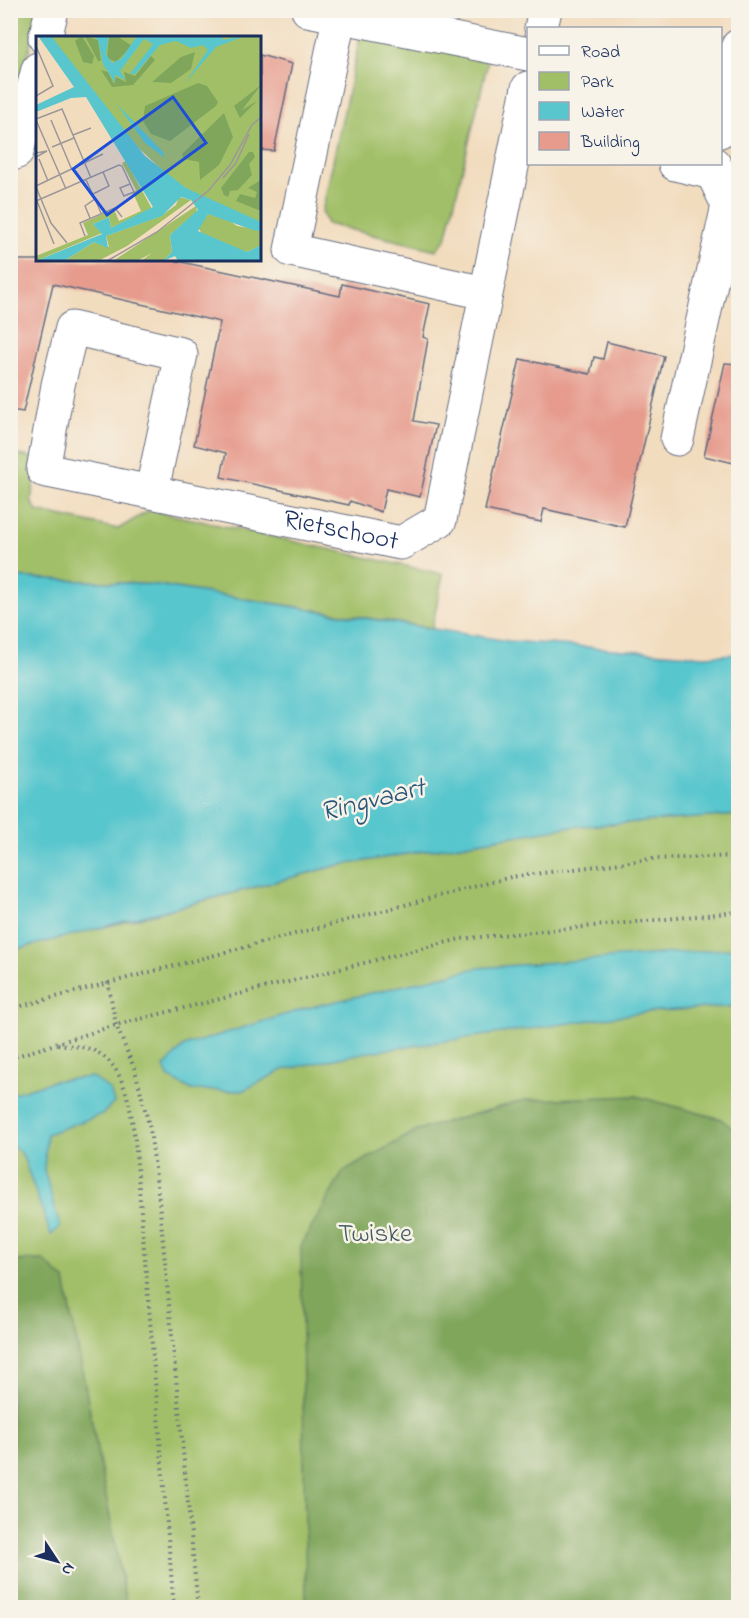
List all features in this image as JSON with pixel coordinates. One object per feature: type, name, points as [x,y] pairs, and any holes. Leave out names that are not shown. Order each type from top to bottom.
[{"type":"street","points":[[46,36],[52,10]]},
{"type":"street","points":[[541,27],[545,10]]},
{"type":"street","points":[[485,293],[291,250],[324,14],[527,54]]},
{"type":"street","points":[[722,122],[738,46]]},
{"type":"street","points":[[10,155],[17,152],[36,77]]},
{"type":"street","name":"Rietschoot","points":[[152,490],[181,354],[72,328],[58,385],[43,470],[152,490],[401,543],[440,520],[485,293],[525,128],[527,101]]},
{"type":"street","points":[[677,439],[728,205],[721,172],[681,165]]},
{"type":"path","points":[[10,1009],[511,877],[652,859],[738,856]]},
{"type":"path","points":[[10,1058],[116,1025],[460,939],[738,912]]},
{"type":"path","points":[[108,982],[116,1025],[135,1070],[150,1129],[159,1200],[198,1608]]},
{"type":"path","points":[[54,1044],[89,1049],[103,1056],[115,1066],[129,1102],[135,1140],[174,1608]]},
{"type":"green space","points":[[11,11],[37,11],[14,124],[11,124]]},
{"type":"green space","points":[[373,33],[488,61],[446,239],[436,250],[327,224],[322,212],[360,37]]},
{"type":"green space","points":[[10,453],[30,457],[38,462],[31,501],[37,511],[118,529],[150,510],[443,574],[432,628],[157,585],[11,577]]},
{"type":"green space","name":"Twiske","points":[[738,805],[738,1607],[11,1608],[11,945],[105,927],[335,866],[567,827],[660,820]]},
{"type":"green space","points":[[636,1096],[721,1119],[738,1133],[738,1607],[306,1607],[301,1246],[343,1172],[418,1130],[525,1100]]},
{"type":"green space","points":[[43,1260],[65,1280],[127,1607],[11,1607],[11,1261]]},
{"type":"water","name":"Ringvaart","points":[[10,577],[157,585],[509,641],[704,656],[738,654],[738,815],[568,827],[335,866],[11,951]]},
{"type":"water","points":[[738,948],[738,1006],[646,1012],[363,1053],[283,1070],[242,1091],[192,1090],[168,1077],[164,1067],[184,1046],[303,1009],[477,968]]},
{"type":"water","points":[[92,1077],[110,1090],[114,1103],[102,1114],[47,1134],[44,1170],[60,1227],[51,1235],[22,1154],[14,1147],[11,1148],[11,1094],[53,1081]]},
{"type":"building","points":[[261,55],[292,64],[274,151],[261,150]]},
{"type":"building","points":[[10,260],[177,261],[340,296],[342,284],[430,304],[423,337],[428,339],[414,421],[436,425],[420,497],[386,489],[381,512],[350,501],[349,505],[221,477],[226,453],[194,445],[220,322],[53,284],[23,412],[10,410]]},
{"type":"building","points":[[607,342],[664,356],[625,527],[544,509],[541,522],[485,510],[520,359],[590,374],[594,357],[603,359]]},
{"type":"building","points":[[725,363],[738,364],[738,464],[704,456]]}]
